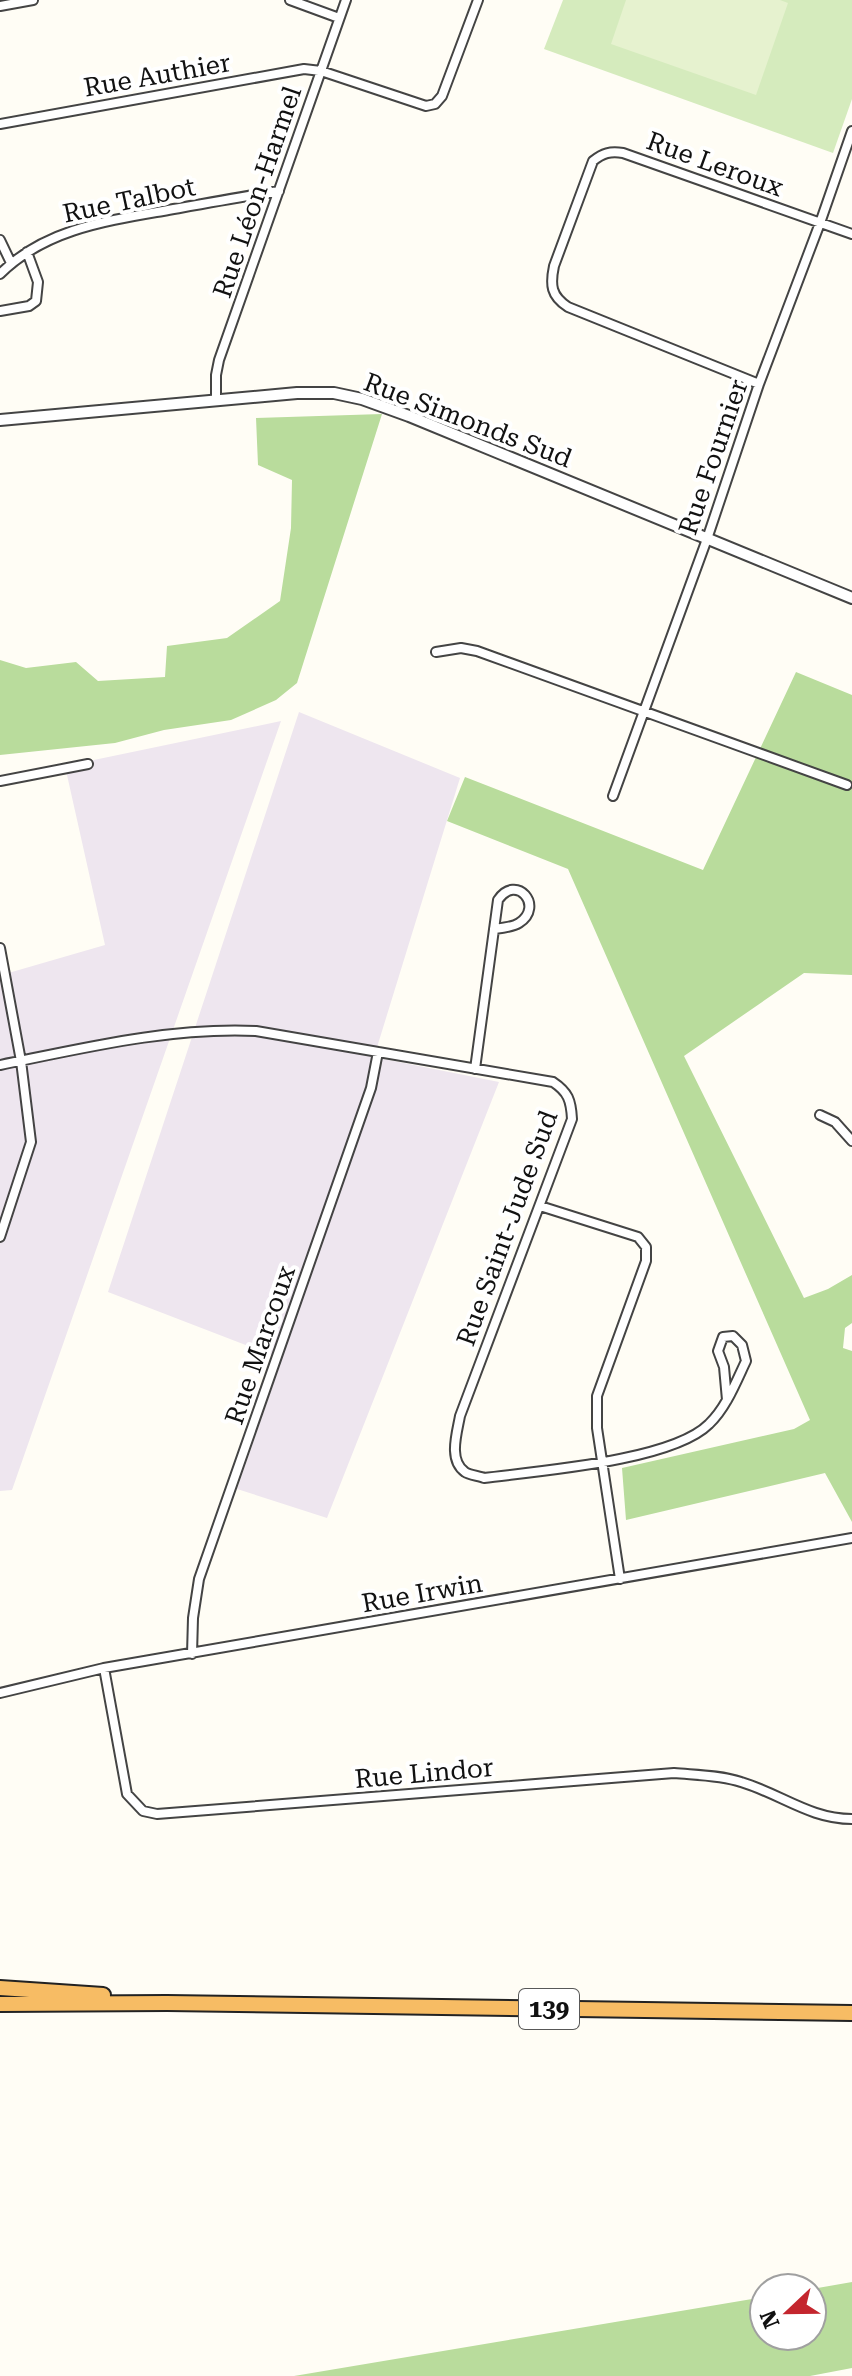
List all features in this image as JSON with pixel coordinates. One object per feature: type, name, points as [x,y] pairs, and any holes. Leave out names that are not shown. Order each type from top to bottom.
[{"type":"highway","name":"139","points":[[0,1988],[247,2004]]},
{"type":"highway","name":"139","points":[[0,2004],[247,2004],[852,2013]]},
{"type":"street","points":[[0,6],[33,0]]},
{"type":"street","points":[[290,0],[339,18]]},
{"type":"street","name":"Rue Léon-Harmel","points":[[216,399],[219,360],[346,0]]},
{"type":"street","points":[[321,71],[426,106],[435,104],[442,96],[478,0]]},
{"type":"street","name":"Rue Authier","points":[[0,124],[304,69],[321,71]]},
{"type":"street","name":"Rue Fournier","points":[[613,796],[852,131]]},
{"type":"street","name":"Rue Leroux","points":[[759,384],[568,307],[558,300],[552,291],[551,281],[593,161],[612,151],[623,153],[852,234]]},
{"type":"street","name":"Rue Talbot","points":[[0,274],[27,252],[56,236],[93,224],[279,191]]},
{"type":"street","points":[[0,240],[11,263]]},
{"type":"street","points":[[0,311],[29,306],[36,301],[38,282],[27,252]]},
{"type":"street","name":"Rue Simonds Sud","points":[[0,420],[263,394],[323,393],[362,399],[852,598]]},
{"type":"street","points":[[436,652],[461,648],[477,651],[847,785]]},
{"type":"street","points":[[0,781],[88,764]]},
{"type":"street","points":[[475,1069],[494,929],[498,900],[501,895],[515,889],[526,895],[529,911],[517,925],[494,929]]},
{"type":"street","points":[[0,948],[21,1061],[31,1142],[0,1237]]},
{"type":"street","name":"Rue Saint-Jude Sud","points":[[0,1065],[177,1033],[223,1029],[256,1031],[553,1082],[565,1090],[571,1102],[572,1119],[460,1416],[456,1460],[466,1473],[484,1478],[603,1462],[674,1445],[708,1425],[727,1400],[746,1361],[742,1345],[733,1336],[723,1337],[718,1351],[724,1367],[727,1400]]},
{"type":"street","name":"Rue Marcoux","points":[[192,1654],[199,1579],[371,1088],[378,1052]]},
{"type":"street","points":[[820,1115],[835,1122],[852,1141]]},
{"type":"street","points":[[540,1206],[638,1237],[646,1247],[646,1261],[597,1396],[597,1428],[620,1579]]},
{"type":"street","name":"Rue Irwin","points":[[0,1693],[104,1668],[852,1538]]},
{"type":"street","name":"Rue Lindor","points":[[104,1668],[127,1794],[143,1811],[157,1814],[674,1773],[740,1781],[817,1815],[852,1819]]},
{"type":"shaded area","points":[[299,712],[460,778],[374,1057],[499,1082],[327,1518],[237,1489],[282,1359],[108,1292]]},
{"type":"shaded area","points":[[281,721],[12,1490],[0,1491],[0,957],[5,974],[105,945],[65,766]]},
{"type":"green space","points":[[563,0],[852,0],[852,99],[833,153],[544,49]]},
{"type":"green space","points":[[626,0],[780,0],[788,3],[756,95],[611,44]]},
{"type":"green space","points":[[382,414],[297,683],[276,700],[231,720],[164,730],[115,743],[0,755],[0,660],[26,668],[76,662],[98,681],[165,677],[167,646],[227,638],[280,601],[291,528],[292,480],[258,465],[256,418]]},
{"type":"green space","points":[[796,672],[852,695],[852,975],[804,973],[684,1056],[804,1298],[852,1275],[852,1323],[845,1328],[843,1348],[852,1351],[852,1522],[825,1473],[626,1520],[622,1468],[794,1429],[810,1420],[568,869],[447,821],[465,777],[703,870]]},
{"type":"green space","points":[[852,2282],[852,2368],[810,2376],[294,2376],[748,2300],[748,2352],[828,2352],[828,2286]]}]
